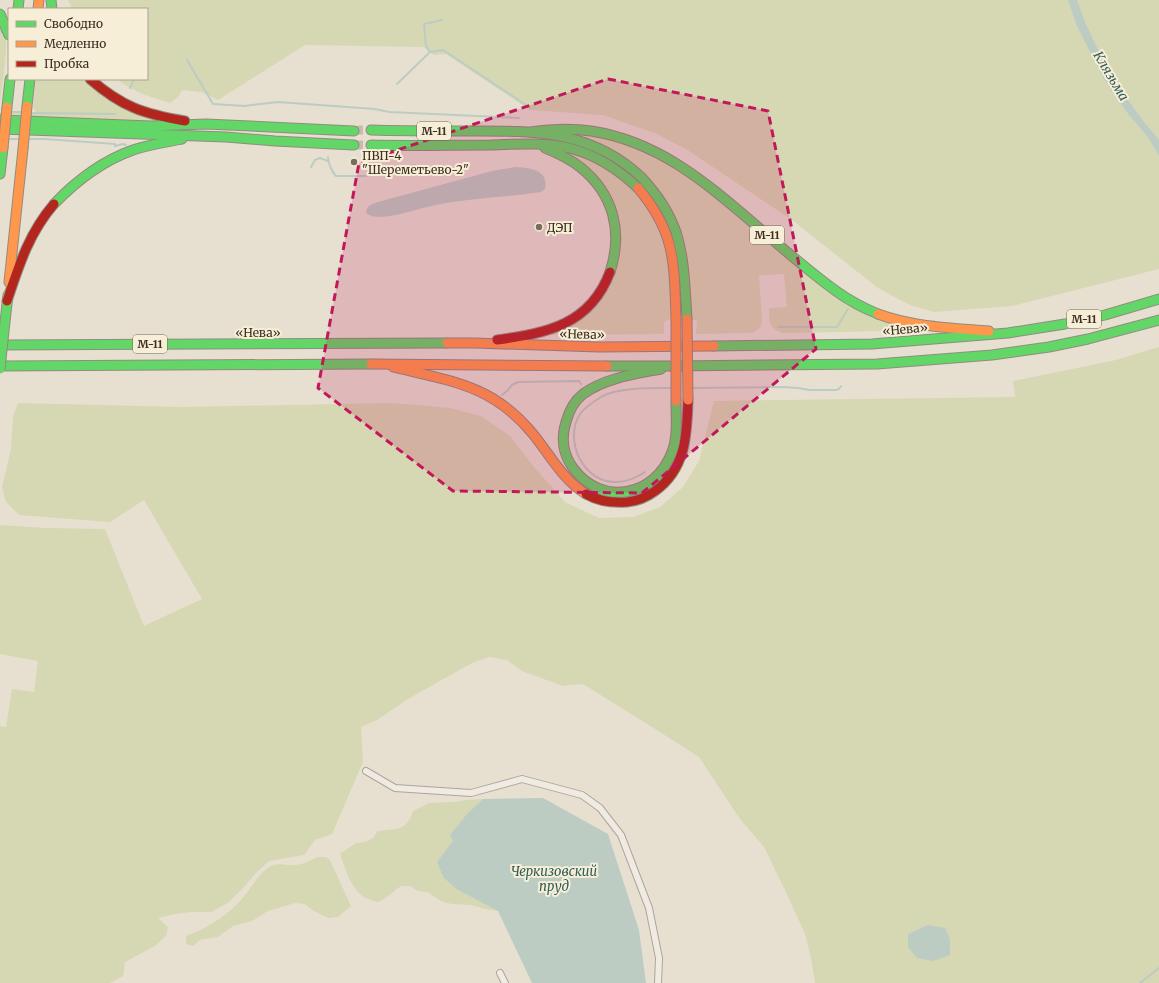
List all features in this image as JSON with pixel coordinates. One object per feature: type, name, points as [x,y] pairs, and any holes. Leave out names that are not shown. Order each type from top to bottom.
[{"type":"main road","points":[[0,14],[8,32]]},
{"type":"main road","points":[[0,174],[10,80]]},
{"type":"main road","points":[[0,369],[30,80]]},
{"type":"main road","points":[[91,80],[115,99],[129,106],[167,118],[206,124]]},
{"type":"main road","points":[[0,120],[151,126],[206,124],[354,131]]},
{"type":"main road","name":"М-11","points":[[531,132],[557,128],[601,132],[623,138],[663,156],[683,167],[706,184],[828,286],[875,313],[903,322],[929,326],[1008,333]]},
{"type":"main road","points":[[0,129],[195,136],[354,145]]},
{"type":"main road","name":"М-11","points":[[371,130],[531,132],[569,137],[597,147],[623,161],[638,174],[653,191],[669,216],[680,247],[683,262],[687,319],[688,400],[686,441],[677,468],[670,478],[652,493],[640,500],[628,502],[598,500],[589,496],[571,483],[563,475],[537,438],[520,419],[488,394],[461,383],[382,364]]},
{"type":"main road","points":[[7,300],[18,269],[34,232],[66,191],[90,172],[113,159],[135,150],[195,136]]},
{"type":"main road","name":"М-11","points":[[475,343],[518,337],[557,327],[576,318],[593,303],[604,287],[615,258],[617,236],[616,221],[610,203],[602,189],[579,165],[551,150],[534,144]]},
{"type":"main road","name":"М-11","points":[[371,145],[554,145],[579,150],[593,156],[615,169],[631,181],[646,197],[666,233],[674,264],[676,319],[675,440],[672,453],[662,472],[645,486],[633,491],[614,493],[602,490],[584,481],[572,467],[564,449],[562,439],[563,430],[570,411],[579,398],[591,389],[602,384],[672,366]]},
{"type":"main road","name":"«Нева»","points":[[0,345],[475,343],[599,347],[872,344],[1008,333],[1092,318],[1159,299]]},
{"type":"main road","name":"М-11","points":[[0,366],[382,364],[672,366],[877,364],[992,355],[1049,347],[1088,339],[1159,320]]},
{"type":"street","points":[[366,771],[395,788],[471,793],[522,779],[582,795],[600,808],[621,835],[649,908],[659,958],[658,983]]},
{"type":"street","points":[[500,973],[505,983]]},
{"type":"highlighted area","points":[[608,79],[768,111],[816,349],[642,493],[453,491],[318,388],[359,163]]},
{"type":"green space","points":[[68,0],[1068,0],[1076,24],[1085,41],[1128,114],[1147,136],[1159,156],[1159,269],[1012,306],[934,312],[910,305],[878,288],[792,220],[689,151],[657,134],[603,115],[530,110],[446,54],[434,55],[424,47],[305,45],[218,100],[202,92],[182,90],[178,97],[170,103],[136,91],[118,80],[148,80],[148,8],[72,8]]},
{"type":"green space","points":[[1077,0],[1159,0],[1159,140],[1110,75],[1086,24]]},
{"type":"green space","points":[[0,20],[6,36],[6,46],[0,104]]},
{"type":"green space","points":[[36,80],[84,80],[108,100],[127,110],[157,121],[157,123],[0,117],[0,112],[37,114],[33,107]]},
{"type":"green space","points":[[569,134],[598,137],[627,144],[667,162],[711,194],[836,298],[868,316],[890,324],[915,330],[784,333],[779,331],[771,324],[769,308],[787,307],[784,274],[759,275],[762,322],[760,328],[753,333],[696,334],[697,321],[691,319],[689,286],[664,200],[654,185],[642,172],[621,155],[591,140]]},
{"type":"green space","points":[[560,151],[588,159],[603,166],[624,180],[641,199],[655,220],[664,243],[669,271],[670,319],[664,322],[664,334],[550,335],[571,325],[602,297],[615,274],[618,263],[621,232],[613,201]]},
{"type":"green space","points":[[1159,347],[1159,983],[815,983],[805,934],[764,847],[740,819],[699,757],[583,684],[563,686],[522,671],[507,660],[489,657],[472,663],[408,699],[377,720],[361,727],[363,762],[332,834],[315,840],[304,855],[269,861],[228,903],[211,912],[192,912],[158,918],[168,927],[166,936],[155,946],[125,962],[123,976],[110,983],[0,983],[0,726],[6,727],[12,689],[34,692],[38,661],[0,654],[0,525],[46,528],[105,529],[144,626],[202,599],[144,500],[110,522],[19,515],[6,502],[2,487],[11,449],[13,416],[18,403],[182,407],[392,403],[450,408],[481,416],[510,436],[534,467],[565,502],[599,518],[633,517],[660,507],[683,487],[699,461],[714,401],[1015,397],[1013,381],[1116,360]]},
{"type":"green space","points":[[483,799],[467,814],[453,841],[444,878],[456,889],[498,911],[471,905],[443,902],[427,892],[418,891],[410,886],[401,886],[386,898],[377,902],[364,897],[354,887],[347,874],[340,854],[356,843],[365,842],[373,838],[378,831],[396,829],[404,826],[410,819],[413,811],[429,803]]},
{"type":"green space","points":[[317,857],[326,857],[330,860],[351,906],[338,917],[328,918],[312,910],[305,904],[295,903],[268,911],[252,921],[233,926],[218,937],[200,940],[193,946],[186,944],[186,936],[211,924],[226,914],[240,901],[262,873],[271,866],[279,864],[298,865]]},
{"type":"water","points":[[1068,0],[1077,0],[1086,24],[1110,75],[1159,140],[1159,156],[1147,136],[1128,114],[1104,79],[1076,24]]},
{"type":"water","points":[[516,167],[532,169],[541,174],[544,177],[545,189],[541,192],[452,202],[385,217],[371,216],[366,213],[368,207],[378,202],[492,171]]},
{"type":"water","name":"Черкизовский пруд","points":[[543,798],[608,834],[639,930],[646,983],[532,983],[498,911],[456,889],[444,878],[437,862],[453,841],[450,835],[467,814],[483,799]]},
{"type":"water","points":[[928,925],[945,928],[950,939],[950,955],[933,961],[917,958],[908,947],[908,934]]},
{"type":"waterway","points":[[430,52],[426,46],[424,24],[442,20]]},
{"type":"waterway","points":[[397,84],[430,52],[443,50],[529,107]]},
{"type":"waterway","points":[[187,60],[213,104],[244,106],[278,102],[375,109],[389,112],[519,118]]},
{"type":"waterway","points":[[130,88],[134,80]]},
{"type":"waterway","points":[[9,112],[23,112]]},
{"type":"waterway","points":[[29,113],[115,114]]},
{"type":"waterway","points":[[7,139],[21,139]]},
{"type":"waterway","points":[[27,139],[115,144],[115,146],[123,144],[126,145]]},
{"type":"waterway","points":[[328,157],[330,167],[336,176],[365,176],[415,165]]},
{"type":"waterway","points":[[311,167],[315,160],[320,158],[328,161]]},
{"type":"waterway","points":[[778,327],[837,327],[848,309]]},
{"type":"waterway","points":[[502,395],[512,385],[518,382],[579,381],[581,384]]},
{"type":"waterway","points":[[690,388],[785,387],[810,390],[836,390],[841,386]]},
{"type":"waterway","points":[[645,472],[631,479],[620,482],[605,480],[594,476],[586,468],[575,448],[575,425],[584,409],[608,394],[616,391],[636,389],[673,388]]},
{"type":"waterway","points":[[1140,983],[1159,968]]},
{"type":"tunnel","points":[[354,131],[371,130]]},
{"type":"tunnel","points":[[354,145],[371,145]]},
{"type":"traffic: fast","points":[[18,8],[19,0]]},
{"type":"traffic: fast","points":[[51,0],[52,8]]},
{"type":"traffic: fast","points":[[0,14],[8,33]]},
{"type":"traffic: fast","points":[[7,107],[10,80]]},
{"type":"traffic: fast","points":[[27,106],[30,80]]},
{"type":"traffic: fast","points":[[0,120],[151,126],[206,124],[354,131]]},
{"type":"traffic: fast","points":[[0,129],[226,137],[354,145]]},
{"type":"traffic: fast","points":[[531,132],[561,129],[591,131],[615,136],[658,153],[678,165],[716,192],[836,291],[846,298],[878,314]]},
{"type":"traffic: fast","points":[[371,130],[511,131],[535,133],[580,141],[601,150],[622,162],[642,178],[652,190],[662,203],[676,232],[683,264],[687,319]]},
{"type":"traffic: fast","points":[[54,204],[90,172],[122,154],[139,148],[182,139]]},
{"type":"traffic: fast","points":[[371,145],[553,145],[573,149],[600,160],[623,175],[638,188]]},
{"type":"traffic: fast","points":[[0,174],[3,148]]},
{"type":"traffic: fast","points":[[545,148],[563,156],[580,167],[601,189],[608,202],[613,215],[616,243],[610,272]]},
{"type":"traffic: fast","points":[[4,331],[8,295]]},
{"type":"traffic: fast","points":[[714,346],[872,344],[1008,333],[1065,324],[1105,315],[1159,299]]},
{"type":"traffic: fast","points":[[607,366],[877,364],[992,355],[1049,347],[1088,339],[1159,320]]},
{"type":"traffic: fast","points":[[0,369],[4,331]]},
{"type":"traffic: fast","points":[[0,345],[447,343]]},
{"type":"traffic: fast","points":[[0,366],[371,364]]},
{"type":"traffic: fast","points":[[661,369],[610,380],[583,394],[574,403],[564,428],[563,440],[565,452],[573,468],[585,480],[598,488],[613,492],[627,492],[641,487],[653,479],[664,467],[672,452],[676,434],[676,401]]},
{"type":"traffic: slow","points":[[38,8],[39,0]]},
{"type":"traffic: slow","points":[[23,149],[27,106]]},
{"type":"traffic: slow","points":[[3,148],[7,107]]},
{"type":"traffic: slow","points":[[9,282],[23,149]]},
{"type":"traffic: slow","points":[[638,188],[660,220],[666,234],[675,281],[676,319]]},
{"type":"traffic: slow","points":[[878,314],[905,322],[947,328],[989,331]]},
{"type":"traffic: slow","points":[[676,319],[676,401]]},
{"type":"traffic: slow","points":[[687,319],[688,400]]},
{"type":"traffic: slow","points":[[447,343],[599,347],[714,346]]},
{"type":"traffic: slow","points":[[371,364],[607,366]]},
{"type":"traffic: slow","points":[[393,367],[434,376],[470,387],[502,405],[518,418],[533,434],[570,482],[586,494]]},
{"type":"traffic: jam","points":[[91,80],[123,103],[134,108],[185,121]]},
{"type":"traffic: jam","points":[[7,301],[31,238],[45,215],[54,204]]},
{"type":"traffic: jam","points":[[497,340],[533,334],[565,323],[579,315],[591,304],[601,290],[610,272]]},
{"type":"traffic: jam","points":[[586,494],[606,501],[627,502],[638,500],[649,495],[665,482],[679,462],[683,450],[687,425],[688,400]]},
{"type":"place","name":"ПВП-4 \"Шереметьево-2\"","points":[[354,162]]},
{"type":"place","name":"ДЭП","points":[[539,227]]},
{"type":"water label","name":"Клязьма","points":[[1111,76]]}]
